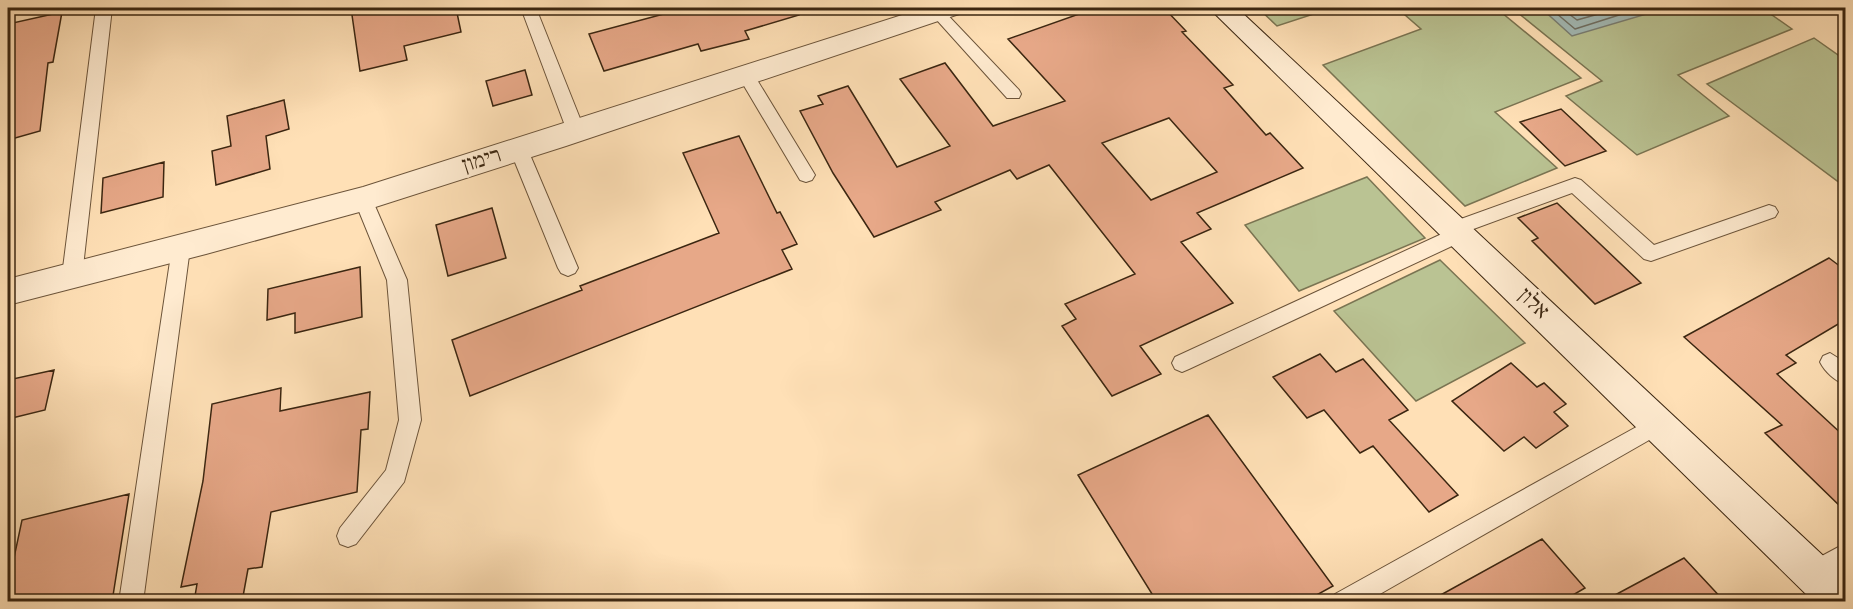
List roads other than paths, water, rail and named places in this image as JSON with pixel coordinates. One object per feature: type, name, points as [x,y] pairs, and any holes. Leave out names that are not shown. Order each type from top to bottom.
[{"type":"street","name":"אלון","points":[[1222,8],[1658,424],[1836,580]]},
{"type":"street","name":"רימון","points":[[8,292],[363,199],[519,150],[940,9]]},
{"type":"lane","points":[[72,276],[104,8]]},
{"type":"lane","points":[[528,8],[576,131]]},
{"type":"lane","points":[[940,9],[1013,94]]},
{"type":"lane","points":[[745,74],[806,175]]},
{"type":"lane","points":[[519,150],[568,268]]},
{"type":"lane","points":[[1182,363],[1457,232],[1575,185],[1652,254],[1769,212]]},
{"type":"lane","points":[[348,536],[396,475],[410,420],[397,280],[363,199]]},
{"type":"lane","points":[[131,602],[181,248]]},
{"type":"lane","points":[[1830,362],[1845,376]]},
{"type":"lane","points":[[1343,602],[1658,424]]},
{"type":"water","points":[[1541,8],[1644,8],[1650,13],[1572,36]]}]
